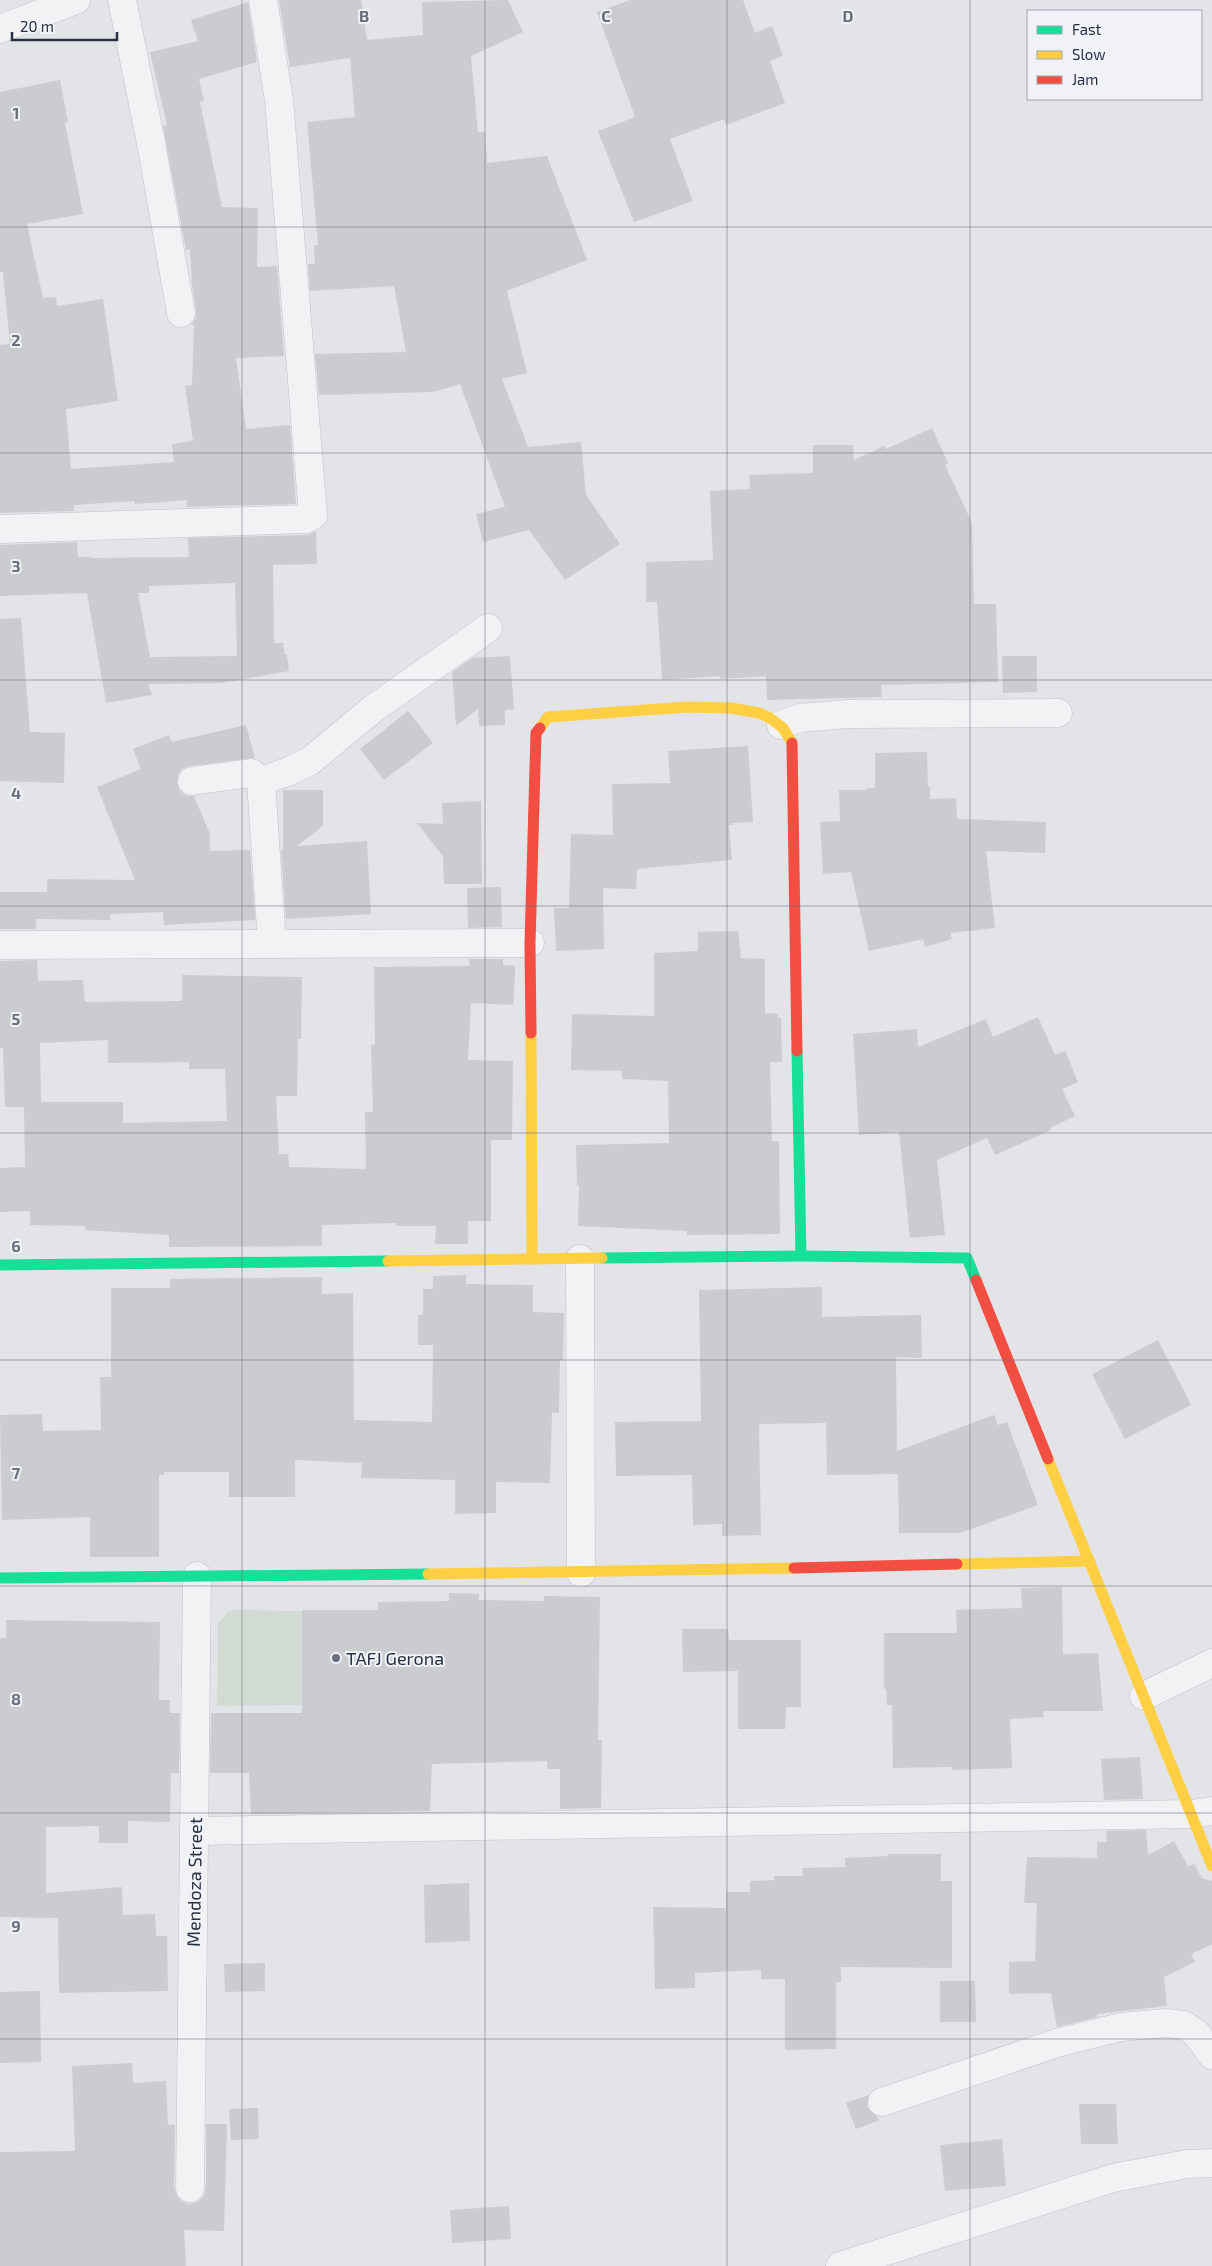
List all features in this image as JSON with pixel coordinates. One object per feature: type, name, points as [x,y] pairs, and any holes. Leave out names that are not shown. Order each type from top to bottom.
[{"type":"street","points":[[0,29],[76,0]]},
{"type":"street","points":[[122,0],[152,148],[181,312]]},
{"type":"street","points":[[0,529],[306,519],[313,515],[280,118],[263,0]]},
{"type":"street","points":[[261,781],[310,761],[374,708],[488,628]]},
{"type":"street","points":[[532,1259],[530,942],[534,747],[536,733],[548,717],[693,708],[730,708],[761,714],[781,725],[788,733],[793,754],[801,1256]]},
{"type":"street","points":[[781,725],[800,718],[848,714],[1058,713]]},
{"type":"street","points":[[192,781],[251,773],[261,781],[272,944]]},
{"type":"street","points":[[0,945],[530,942]]},
{"type":"street","points":[[0,1265],[801,1256],[967,1258],[1144,1696],[1202,1813],[1212,1866]]},
{"type":"street","points":[[580,1259],[581,1572]]},
{"type":"street","points":[[0,1578],[581,1572],[1090,1561]]},
{"type":"street","name":"Mendoza Street","points":[[190,2188],[197,1576]]},
{"type":"street","points":[[1144,1696],[1212,1663]]},
{"type":"street","points":[[194,1831],[1202,1813]]},
{"type":"street","points":[[882,2102],[1060,2042],[1121,2028],[1166,2023],[1184,2025],[1197,2034],[1212,2054]]},
{"type":"street","points":[[840,2266],[1113,2178],[1187,2164],[1212,2163]]},
{"type":"shaded area","points":[[235,1610],[302,1611],[302,1705],[217,1706],[218,1624],[228,1612]]},
{"type":"building","points":[[279,0],[361,0],[367,40],[423,35],[422,2],[508,0],[523,32],[471,56],[478,132],[485,132],[487,163],[547,156],[587,260],[507,291],[527,373],[502,379],[528,447],[581,442],[586,495],[620,544],[565,580],[529,530],[483,542],[476,514],[505,507],[460,384],[433,392],[319,395],[315,354],[406,352],[394,286],[310,291],[308,264],[315,264],[314,245],[318,245],[307,122],[355,117],[350,58],[290,67]]},
{"type":"building","points":[[630,0],[743,0],[755,33],[772,26],[783,56],[770,61],[785,103],[726,125],[724,119],[670,139],[693,201],[634,222],[598,131],[635,117],[597,12]]},
{"type":"building","points":[[248,2],[257,62],[199,79],[204,101],[200,102],[222,207],[258,208],[257,267],[277,266],[284,356],[236,358],[246,429],[290,425],[296,504],[187,507],[187,500],[135,504],[134,501],[74,505],[74,511],[0,513],[0,345],[10,344],[3,272],[0,272],[0,92],[60,80],[68,122],[65,122],[83,214],[27,224],[43,298],[56,297],[57,306],[103,299],[118,401],[66,409],[71,469],[174,462],[172,444],[193,441],[185,386],[192,385],[194,325],[191,325],[196,318],[196,310],[192,285],[190,249],[186,250],[163,126],[167,125],[150,52],[198,41],[191,20]]},
{"type":"building","points":[[932,428],[948,463],[945,465],[972,523],[974,604],[996,604],[998,682],[881,685],[882,697],[770,700],[767,699],[766,676],[720,679],[720,676],[662,680],[657,602],[646,602],[646,562],[713,560],[710,491],[750,489],[749,475],[813,473],[813,445],[853,445],[854,460],[884,446],[886,449]]},
{"type":"building","points":[[316,531],[317,564],[273,565],[274,643],[283,643],[289,671],[221,683],[148,684],[152,695],[106,703],[87,593],[0,596],[0,545],[77,542],[78,557],[189,557],[188,538],[307,535]],"holes":[[[235,583],[237,656],[150,657],[138,593],[149,593],[149,586]]]},
{"type":"building","points":[[21,618],[30,732],[65,733],[64,783],[0,781],[0,619]]},
{"type":"building","points":[[510,656],[514,709],[505,710],[505,725],[479,726],[478,709],[456,726],[452,672],[472,658]]},
{"type":"building","points":[[1002,656],[1037,656],[1037,692],[1003,693]]},
{"type":"building","points":[[408,711],[433,743],[384,780],[360,749]]},
{"type":"building","points":[[246,725],[255,758],[189,766],[182,769],[178,775],[177,783],[180,791],[187,796],[194,796],[210,834],[210,851],[250,850],[255,920],[164,925],[163,912],[110,914],[110,920],[36,919],[36,929],[0,929],[0,892],[47,892],[47,879],[135,880],[97,787],[141,769],[133,749],[169,735],[172,742]]},
{"type":"building","points":[[748,746],[753,822],[732,823],[732,825],[729,825],[732,860],[637,869],[636,889],[603,888],[604,949],[556,951],[554,908],[569,908],[571,834],[613,835],[612,784],[670,783],[668,751]]},
{"type":"building","points":[[927,752],[930,799],[956,798],[957,819],[1046,822],[1045,853],[986,851],[995,928],[950,933],[952,939],[925,947],[923,939],[869,951],[851,872],[823,874],[820,822],[840,821],[839,790],[867,790],[867,788],[875,788],[875,753]]},
{"type":"building","points":[[283,790],[323,790],[323,826],[297,846],[367,841],[371,914],[286,919],[281,850],[283,850]]},
{"type":"building","points":[[481,801],[482,884],[444,884],[443,856],[417,823],[443,824],[442,803]]},
{"type":"building","points":[[501,887],[502,927],[468,928],[467,888]]},
{"type":"building","points":[[738,931],[741,958],[765,959],[765,1013],[778,1014],[778,1018],[781,1018],[782,1062],[770,1062],[772,1141],[779,1141],[780,1234],[687,1235],[687,1231],[578,1226],[579,1185],[577,1185],[576,1145],[669,1143],[668,1081],[622,1079],[622,1071],[571,1070],[572,1014],[654,1016],[654,953],[698,951],[698,932]]},
{"type":"building","points":[[469,959],[503,959],[503,965],[515,966],[515,975],[513,1005],[471,1003],[468,1060],[513,1061],[512,1140],[491,1140],[491,1221],[468,1221],[468,1244],[435,1244],[436,1226],[396,1226],[396,1223],[322,1225],[322,1246],[169,1247],[169,1235],[85,1230],[86,1226],[30,1225],[30,1211],[0,1212],[0,1168],[25,1167],[24,1107],[5,1107],[3,1048],[0,1048],[0,961],[37,960],[38,981],[83,980],[85,1002],[182,1001],[182,975],[302,977],[301,1039],[298,1039],[297,1096],[276,1096],[279,1154],[288,1154],[289,1167],[366,1169],[365,1112],[373,1112],[371,1045],[375,1044],[374,967],[470,966]],"holes":[[[108,1040],[108,1063],[189,1062],[189,1069],[225,1069],[227,1121],[123,1123],[123,1102],[41,1102],[40,1043]]]},
{"type":"building","points":[[1038,1017],[1055,1055],[1065,1051],[1078,1082],[1062,1089],[1075,1116],[1050,1128],[1051,1130],[995,1155],[987,1138],[937,1160],[945,1235],[910,1238],[899,1132],[859,1135],[853,1034],[917,1029],[918,1047],[986,1019],[993,1037]]},
{"type":"building","points":[[466,1275],[466,1284],[533,1285],[533,1312],[564,1313],[563,1360],[560,1360],[559,1413],[552,1413],[550,1483],[496,1482],[496,1513],[455,1514],[455,1480],[361,1478],[362,1463],[295,1460],[295,1497],[229,1497],[229,1472],[164,1472],[164,1475],[159,1475],[159,1557],[90,1557],[90,1517],[2,1520],[0,1415],[42,1414],[43,1431],[101,1430],[100,1377],[111,1377],[111,1288],[170,1288],[170,1279],[322,1277],[322,1294],[353,1293],[354,1420],[432,1422],[433,1345],[418,1345],[418,1315],[423,1315],[423,1289],[433,1289],[433,1276]]},
{"type":"building","points":[[822,1287],[822,1317],[921,1315],[922,1358],[896,1357],[897,1451],[994,1415],[998,1425],[1007,1422],[1038,1505],[960,1533],[899,1533],[898,1474],[827,1475],[826,1423],[759,1424],[761,1535],[722,1536],[722,1524],[693,1525],[692,1475],[616,1476],[615,1422],[701,1421],[699,1290]]},
{"type":"building","points":[[1158,1340],[1191,1405],[1125,1439],[1092,1374]]},
{"type":"building","points":[[1062,1587],[1063,1654],[1098,1653],[1103,1711],[1043,1711],[1044,1717],[1010,1719],[1012,1768],[953,1770],[952,1767],[893,1768],[892,1705],[887,1705],[886,1689],[884,1689],[884,1633],[957,1633],[956,1610],[1022,1608],[1021,1588]]},
{"type":"building","points":[[449,1593],[479,1594],[479,1600],[544,1601],[544,1596],[600,1597],[598,1740],[602,1740],[601,1808],[560,1809],[560,1769],[547,1769],[547,1761],[432,1764],[430,1811],[251,1814],[249,1773],[210,1773],[211,1713],[302,1713],[302,1610],[378,1610],[378,1602],[449,1601]]},
{"type":"building","points":[[6,1620],[160,1622],[159,1700],[170,1700],[170,1713],[180,1713],[179,1773],[171,1773],[170,1822],[128,1821],[128,1843],[99,1843],[99,1826],[46,1827],[46,1893],[122,1887],[123,1915],[155,1914],[156,1936],[167,1936],[168,1991],[59,1993],[58,1918],[0,1917],[0,1638],[6,1638]]},
{"type":"building","points":[[682,1629],[728,1629],[729,1640],[801,1640],[801,1707],[786,1707],[785,1729],[738,1729],[738,1671],[683,1672]]},
{"type":"building","points":[[1140,1757],[1143,1799],[1104,1800],[1101,1759]]},
{"type":"building","points":[[1146,1830],[1148,1855],[1174,1841],[1188,1866],[1194,1864],[1202,1878],[1212,1881],[1212,1944],[1191,1954],[1195,1962],[1164,1977],[1167,2006],[1097,2014],[1097,2017],[1057,2027],[1051,1993],[1009,1994],[1009,1962],[1035,1961],[1037,1903],[1024,1903],[1027,1857],[1097,1858],[1097,1842],[1107,1842],[1106,1831]]},
{"type":"building","points":[[888,1854],[941,1854],[941,1881],[952,1881],[952,1968],[841,1967],[841,1982],[836,1982],[836,2049],[785,2050],[785,1979],[761,1979],[761,1970],[695,1973],[695,1988],[655,1989],[653,1907],[726,1908],[726,1892],[750,1892],[750,1881],[774,1880],[774,1876],[803,1876],[802,1868],[845,1867],[845,1858],[888,1856]]},
{"type":"building","points":[[469,1883],[470,1941],[425,1943],[424,1885]]},
{"type":"building","points":[[265,1963],[265,1991],[225,1992],[224,1964]]},
{"type":"building","points":[[940,1981],[975,1981],[976,2022],[940,2022]]},
{"type":"building","points":[[40,1991],[41,2062],[0,2063],[0,1992]]},
{"type":"building","points":[[132,2063],[133,2083],[166,2081],[168,2125],[175,2125],[174,2188],[182,2202],[190,2204],[197,2202],[204,2196],[206,2188],[206,2124],[227,2124],[224,2231],[184,2230],[186,2266],[0,2266],[0,2152],[75,2151],[72,2066]]},
{"type":"building","points":[[869,2095],[867,2107],[880,2120],[856,2129],[846,2103]]},
{"type":"building","points":[[1079,2104],[1116,2104],[1118,2144],[1081,2144]]},
{"type":"building","points":[[258,2108],[259,2139],[231,2140],[229,2109]]},
{"type":"building","points":[[1002,2139],[1006,2186],[945,2191],[940,2145]]},
{"type":"building","points":[[509,2206],[511,2239],[452,2243],[450,2210]]},
{"type":"traffic: fast","points":[[797,1051],[801,1256]]},
{"type":"traffic: fast","points":[[602,1258],[801,1256],[967,1258],[976,1280]]},
{"type":"traffic: fast","points":[[0,1265],[388,1261]]},
{"type":"traffic: fast","points":[[0,1578],[428,1574]]},
{"type":"traffic: slow","points":[[540,728],[548,717],[687,707],[731,708],[759,713],[770,718],[783,728],[792,743]]},
{"type":"traffic: slow","points":[[531,1033],[532,1259]]},
{"type":"traffic: slow","points":[[388,1261],[602,1258]]},
{"type":"traffic: slow","points":[[1048,1459],[1212,1866]]},
{"type":"traffic: slow","points":[[957,1564],[1090,1561]]},
{"type":"traffic: slow","points":[[428,1574],[794,1568]]},
{"type":"traffic: jam","points":[[531,1033],[530,943],[536,733],[540,728]]},
{"type":"traffic: jam","points":[[792,743],[797,1051]]},
{"type":"traffic: jam","points":[[976,1280],[1048,1459]]},
{"type":"traffic: jam","points":[[794,1568],[957,1564]]},
{"type":"place","name":"TAFJ Gerona","points":[[336,1658]]}]
